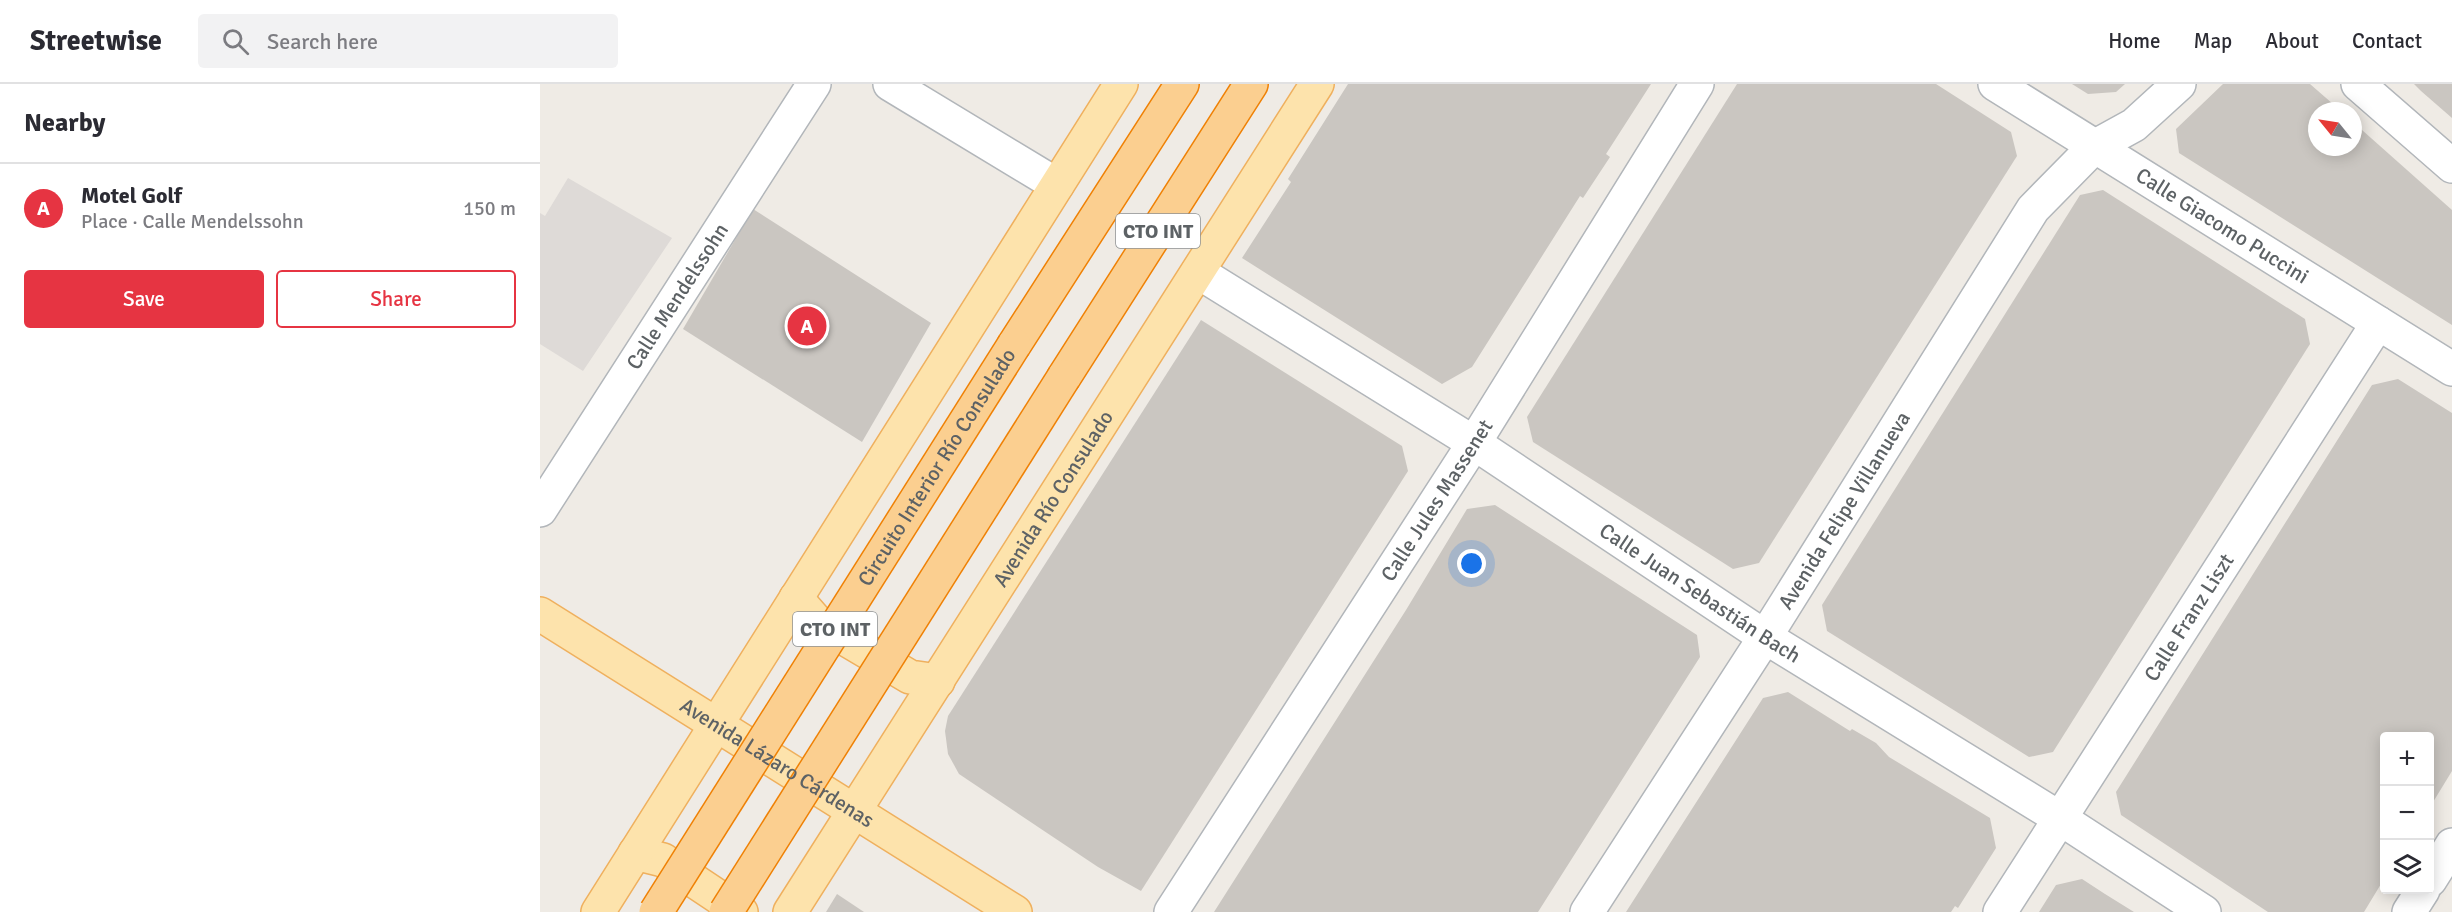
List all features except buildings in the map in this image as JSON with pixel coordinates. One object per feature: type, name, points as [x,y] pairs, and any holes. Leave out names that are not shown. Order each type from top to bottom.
[{"type":"highway","name":"Circuito Interior Río Consulado","points":[[656,912],[1014,345],[1182,84]]},
{"type":"highway","name":"CTO INT","points":[[726,912],[1251,84]]},
{"type":"main road","name":"CTO INT","points":[[598,912],[1121,84]]},
{"type":"main road","name":"Avenida Río Consulado","points":[[790,912],[1317,84]]},
{"type":"main road","points":[[796,598],[817,622],[910,677],[938,681]]},
{"type":"main road","name":"Avenida Lázaro Cárdenas","points":[[540,614],[1015,912]]},
{"type":"main road","points":[[635,853],[663,860],[741,912]]},
{"type":"street","name":"Calle Mendelssohn","points":[[540,510],[814,84]]},
{"type":"street","points":[[890,84],[1057,185]]},
{"type":"street","name":"Calle Jules Massenet","points":[[1171,912],[1474,443],[1697,84]]},
{"type":"street","name":"Calle Giacomo Puccini","points":[[1995,84],[2452,369]]},
{"type":"street","name":"Avenida Felipe Villanueva","points":[[1587,912],[1765,638],[2033,209],[2094,147],[2134,125],[2179,84]]},
{"type":"street","points":[[2358,84],[2452,166]]},
{"type":"street","name":"Calle Juan Sebastián Bach","points":[[1198,272],[1474,443],[1765,638],[2061,819],[2204,912]]},
{"type":"street","name":"Calle Franz Liszt","points":[[2000,912],[2378,322]]},
{"type":"street","points":[[2434,874],[2452,845]]},
{"type":"street","points":[[2409,912],[2420,894]]},
{"type":"shaded area","points":[[568,178],[672,238],[583,371],[540,344],[540,213],[545,216]]},
{"type":"place","name":"Motel Golf","points":[[807,326]]}]
